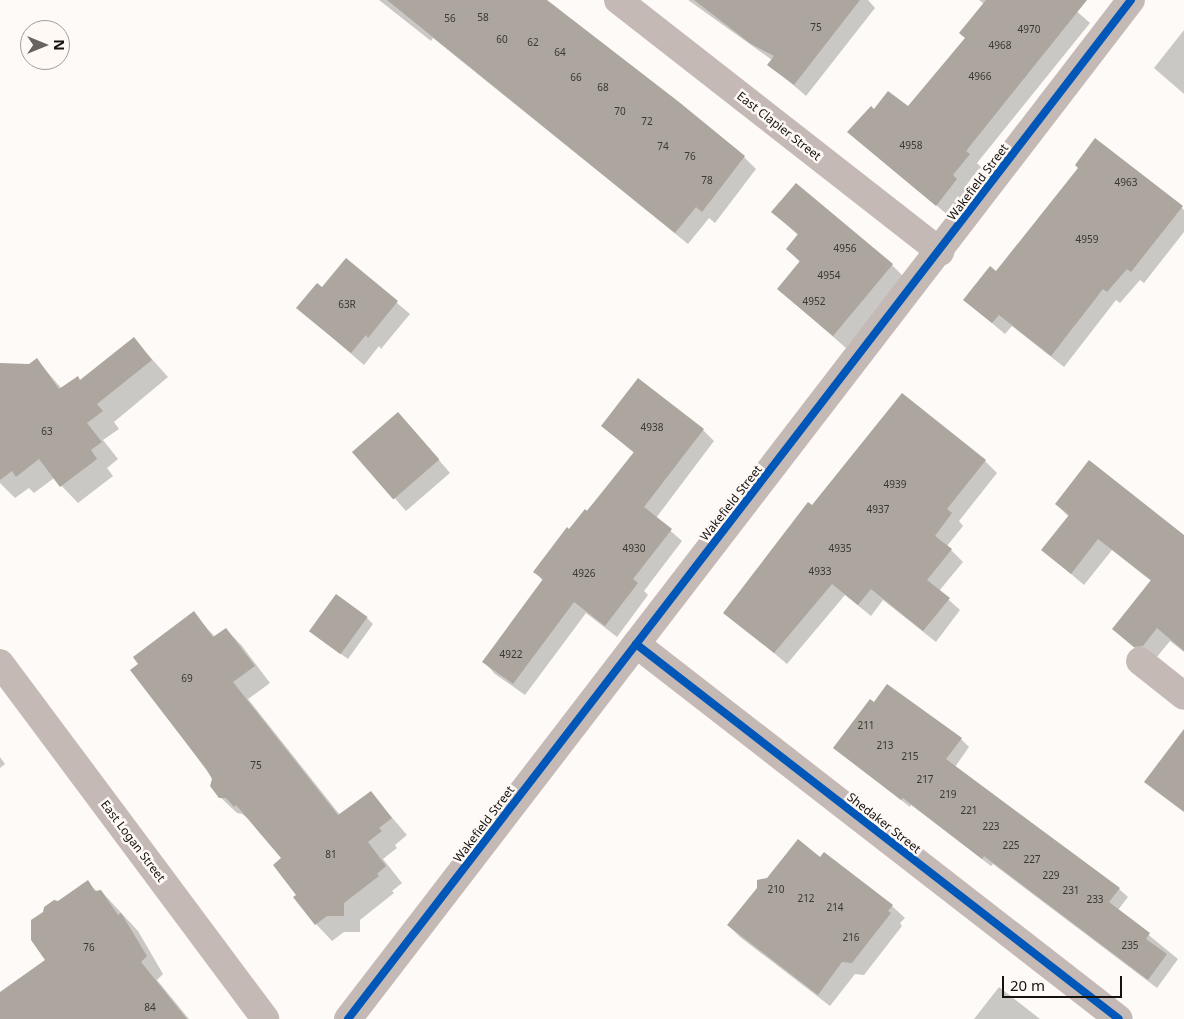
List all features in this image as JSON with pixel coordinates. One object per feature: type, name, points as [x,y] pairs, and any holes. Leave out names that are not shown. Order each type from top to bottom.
[{"type":"street","name":"East Clapier Street","points":[[618,0],[940,252]]},
{"type":"street","name":"Wakefield Street","points":[[348,1019],[940,252],[1128,1]]},
{"type":"street","name":"Shedaker Street","points":[[636,644],[1119,1019]]},
{"type":"street","points":[[1140,661],[1184,696]]},
{"type":"street","name":"East Logan Street","points":[[0,663],[265,1019]]},
{"type":"building","points":[[387,0],[547,0],[679,102],[745,156],[702,212],[696,207],[675,233]]},
{"type":"building","points":[[694,0],[860,0],[794,85],[767,65],[774,56],[751,44]]},
{"type":"building","points":[[986,0],[1087,0],[966,151],[970,154],[953,175],[957,179],[936,206],[847,132],[871,106],[874,109],[888,91],[908,106],[965,38],[959,33]]},
{"type":"building","points":[[1095,138],[1183,206],[1131,272],[1127,269],[1107,292],[1103,289],[1051,356],[999,315],[992,323],[963,300],[990,266],[996,271],[1078,168],[1075,165]]},
{"type":"building","points":[[796,183],[893,264],[833,336],[777,289],[800,261],[786,249],[798,234],[771,212]]},
{"type":"building","points":[[346,258],[398,301],[368,338],[366,335],[351,353],[296,308],[317,283],[322,287]]},
{"type":"building","points":[[134,337],[152,360],[97,404],[103,411],[87,423],[102,442],[91,450],[97,459],[60,487],[39,459],[16,477],[12,471],[0,480],[0,363],[29,364],[37,358],[59,389],[78,376],[80,380]]},
{"type":"building","points":[[638,378],[704,429],[644,507],[672,529],[633,579],[638,583],[605,626],[574,602],[513,684],[482,662],[543,579],[533,572],[567,527],[569,529],[585,509],[587,511],[634,452],[601,426]]},
{"type":"building","points":[[902,393],[986,460],[947,509],[952,513],[935,536],[952,549],[927,580],[950,598],[923,631],[871,589],[858,605],[832,584],[774,653],[723,613],[808,502],[812,505]]},
{"type":"building","points":[[398,412],[439,460],[393,500],[352,452]]},
{"type":"building","points":[[1089,460],[1184,535],[1184,651],[1157,628],[1143,646],[1134,647],[1112,629],[1151,580],[1098,539],[1071,574],[1041,550],[1069,515],[1055,504]]},
{"type":"building","points":[[336,594],[368,617],[341,654],[309,631]]},
{"type":"building","points":[[194,611],[213,637],[226,628],[255,666],[233,682],[338,815],[371,791],[392,818],[379,828],[382,831],[368,842],[386,866],[377,874],[379,876],[344,903],[344,916],[327,916],[315,925],[293,897],[296,895],[273,865],[281,858],[236,805],[234,807],[226,798],[219,798],[210,786],[212,779],[207,770],[130,670],[138,664],[133,657]]},
{"type":"building","points":[[887,684],[962,738],[946,759],[1120,888],[1109,902],[1150,933],[1146,939],[1167,954],[1148,980],[984,856],[982,859],[903,798],[901,800],[833,748],[870,699],[874,702]]},
{"type":"building","points":[[1184,729],[1184,812],[1144,782]]},
{"type":"building","points":[[798,839],[820,857],[824,852],[893,905],[888,911],[891,913],[852,963],[842,962],[818,995],[727,925],[757,888],[757,880],[767,878]]},
{"type":"building","points":[[88,880],[95,891],[101,890],[118,915],[121,913],[147,956],[141,962],[187,1019],[0,1019],[0,992],[45,960],[31,940],[31,920],[43,912],[44,907],[54,900],[58,901]]},
{"type":"cycle path","points":[[348,1019],[1131,0]]},
{"type":"cycle path","points":[[636,644],[1119,1019]]}]
